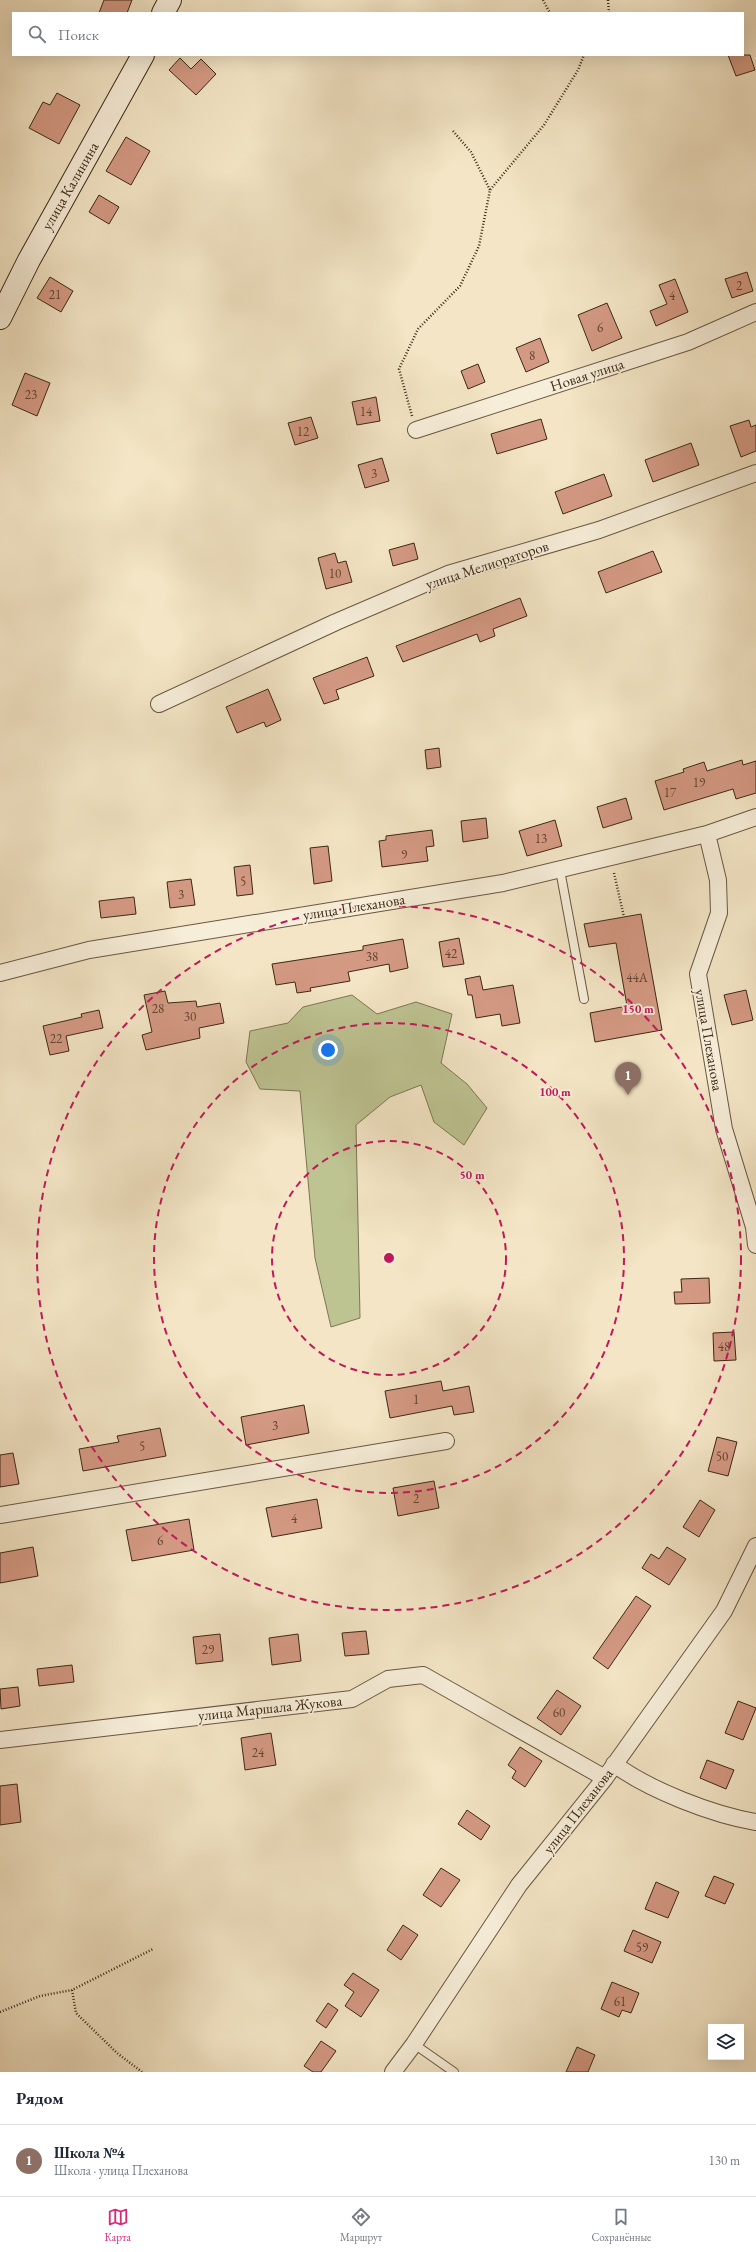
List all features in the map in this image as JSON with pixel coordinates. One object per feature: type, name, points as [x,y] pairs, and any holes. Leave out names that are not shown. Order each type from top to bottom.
[{"type":"main road","points":[[164,12],[170,0]]},
{"type":"main road","name":"улица Калинина","points":[[0,318],[29,260],[142,56]]},
{"type":"street","name":"Новая улица","points":[[416,430],[688,342],[756,312]]},
{"type":"street","name":"улица Мелиораторов","points":[[159,704],[336,622],[448,574],[599,530],[756,473]]},
{"type":"street","name":"улица Плеханова","points":[[0,973],[89,950],[503,883],[560,870],[610,856],[707,834],[756,817]]},
{"type":"street","name":"улица Плеханова","points":[[707,834],[718,880],[719,913],[698,974],[724,1129],[754,1227],[756,1245]]},
{"type":"street","points":[[0,1515],[446,1441]]},
{"type":"street","name":"улица Плеханова","points":[[393,2072],[414,2044],[519,1885],[605,1778],[724,1611],[756,1546]]},
{"type":"street","name":"улица Маршала Жукова","points":[[0,1740],[352,1699],[388,1679],[423,1676],[605,1778]]},
{"type":"street","points":[[614,1764],[630,1775],[693,1804],[756,1822]]},
{"type":"lane","points":[[560,870],[584,999]]},
{"type":"lane","points":[[414,2044],[454,2072]]},
{"type":"path","points":[[543,0],[549,12]]},
{"type":"path","points":[[608,0],[609,12]]},
{"type":"path","points":[[416,430],[399,369],[418,328],[460,286],[479,246],[490,190],[544,125],[578,70],[584,56]]},
{"type":"path","points":[[453,131],[470,152],[490,190]]},
{"type":"path","points":[[610,856],[624,917]]},
{"type":"path","points":[[0,2012],[40,1996],[72,1990],[153,1949]]},
{"type":"path","points":[[72,1990],[76,2013],[117,2053],[142,2072]]},
{"type":"green space","points":[[352,995],[377,1014],[416,1002],[452,1014],[441,1063],[467,1084],[487,1108],[464,1145],[434,1122],[421,1085],[390,1097],[356,1125],[360,1318],[331,1327],[315,1258],[300,1091],[260,1089],[246,1062],[250,1031],[288,1023],[303,1007]]},
{"type":"building","points":[[104,0],[132,0],[127,12],[99,12]]},
{"type":"building","points":[[750,55],[755,70],[736,76],[728,56]]},
{"type":"building","points":[[180,58],[191,69],[201,59],[216,74],[196,95],[169,70]]},
{"type":"building","points":[[57,93],[80,105],[59,144],[29,128],[43,102],[50,105]]},
{"type":"building","points":[[126,137],[150,151],[131,185],[106,171]]},
{"type":"building","points":[[99,195],[119,207],[109,224],[89,212]]},
{"type":"building","points":[[747,272],[753,291],[732,298],[725,279]]},
{"type":"building","points":[[50,277],[73,291],[61,312],[37,298]]},
{"type":"building","points":[[675,279],[688,312],[656,326],[650,311],[667,304],[659,285]]},
{"type":"building","points":[[607,303],[622,338],[592,351],[578,315]]},
{"type":"building","points":[[540,338],[549,362],[526,372],[516,348]]},
{"type":"building","points":[[478,364],[485,382],[468,389],[461,371]]},
{"type":"building","points":[[25,373],[50,383],[37,416],[12,405]]},
{"type":"building","points":[[376,397],[380,421],[357,425],[352,402]]},
{"type":"building","points":[[311,417],[318,438],[295,445],[288,423]]},
{"type":"building","points":[[541,419],[547,439],[497,454],[491,434]]},
{"type":"building","points":[[749,420],[751,427],[756,425],[756,451],[741,457],[730,426]]},
{"type":"building","points":[[691,443],[699,465],[653,482],[645,460]]},
{"type":"building","points":[[382,458],[389,481],[365,488],[358,465]]},
{"type":"building","points":[[604,474],[612,496],[563,514],[555,492]]},
{"type":"building","points":[[414,543],[418,559],[393,566],[389,550]]},
{"type":"building","points":[[653,551],[662,572],[606,593],[598,572]]},
{"type":"building","points":[[335,553],[338,563],[346,561],[352,582],[326,589],[318,558]]},
{"type":"building","points":[[520,598],[527,616],[493,629],[495,636],[480,642],[477,634],[403,662],[396,646]]},
{"type":"building","points":[[367,657],[374,676],[336,690],[339,699],[324,704],[313,678]]},
{"type":"building","points":[[268,689],[281,720],[266,727],[264,722],[237,733],[226,707]]},
{"type":"building","points":[[439,748],[441,767],[427,769],[425,750]]},
{"type":"building","points":[[742,760],[743,765],[756,761],[756,793],[736,799],[733,789],[664,810],[655,781],[684,772],[683,769],[704,762],[707,771]]},
{"type":"building","points":[[626,798],[632,819],[603,828],[597,807]]},
{"type":"building","points":[[486,818],[488,838],[463,842],[461,821]]},
{"type":"building","points":[[555,820],[562,846],[527,856],[519,831]]},
{"type":"building","points":[[432,830],[434,846],[426,847],[428,861],[382,867],[379,841],[386,840],[386,836]]},
{"type":"building","points":[[328,846],[332,881],[314,884],[310,848]]},
{"type":"building","points":[[250,865],[253,894],[237,896],[234,867]]},
{"type":"building","points":[[191,879],[195,905],[170,908],[167,882]]},
{"type":"building","points":[[134,897],[136,914],[101,918],[99,901]]},
{"type":"building","points":[[641,914],[662,1030],[595,1042],[590,1013],[627,1006],[616,943],[589,947],[584,924]]},
{"type":"building","points":[[459,938],[464,964],[443,967],[439,942]]},
{"type":"building","points":[[403,939],[408,968],[390,972],[389,964],[348,972],[350,981],[310,988],[311,991],[297,993],[295,982],[276,985],[272,964],[363,950],[363,946]]},
{"type":"building","points":[[480,976],[483,990],[513,985],[520,1023],[502,1026],[500,1014],[476,1018],[472,995],[468,995],[465,979]]},
{"type":"building","points":[[746,990],[753,1020],[732,1025],[724,995]]},
{"type":"building","points":[[165,991],[168,1003],[196,1001],[197,1007],[220,1003],[224,1023],[199,1028],[200,1038],[146,1050],[142,1035],[152,1032],[144,995]]},
{"type":"building","points":[[99,1010],[103,1028],[66,1036],[69,1051],[50,1055],[43,1026],[82,1017],[81,1014]]},
{"type":"building","points":[[709,1278],[710,1303],[675,1304],[674,1292],[682,1292],[681,1279]]},
{"type":"building","points":[[734,1332],[736,1360],[714,1361],[713,1333]]},
{"type":"building","points":[[441,1381],[443,1391],[469,1386],[474,1412],[454,1415],[452,1406],[390,1418],[385,1391]]},
{"type":"building","points":[[304,1405],[309,1433],[246,1445],[241,1417]]},
{"type":"building","points":[[160,1428],[166,1456],[83,1471],[79,1449],[119,1442],[117,1436]]},
{"type":"building","points":[[717,1437],[737,1442],[728,1476],[708,1471]]},
{"type":"building","points":[[13,1453],[19,1484],[0,1487],[0,1455]]},
{"type":"building","points":[[434,1481],[439,1508],[398,1516],[393,1488]]},
{"type":"building","points":[[317,1499],[322,1528],[272,1537],[266,1508]]},
{"type":"building","points":[[700,1500],[715,1510],[699,1537],[683,1527]]},
{"type":"building","points":[[189,1519],[194,1550],[132,1561],[126,1530]]},
{"type":"building","points":[[33,1547],[38,1576],[0,1583],[0,1553]]},
{"type":"building","points":[[667,1547],[686,1559],[669,1585],[642,1568],[651,1554],[659,1559]]},
{"type":"building","points":[[636,1596],[651,1606],[608,1669],[593,1658]]},
{"type":"building","points":[[366,1631],[369,1654],[345,1656],[342,1633]]},
{"type":"building","points":[[220,1634],[223,1661],[196,1664],[193,1637]]},
{"type":"building","points":[[298,1634],[301,1661],[272,1665],[269,1638]]},
{"type":"building","points":[[72,1665],[74,1682],[39,1686],[37,1669]]},
{"type":"building","points":[[18,1687],[20,1706],[1,1709],[0,1689]]},
{"type":"building","points":[[557,1690],[581,1706],[561,1735],[537,1718]]},
{"type":"building","points":[[738,1701],[756,1708],[743,1740],[725,1733]]},
{"type":"building","points":[[271,1733],[276,1765],[245,1770],[241,1738]]},
{"type":"building","points":[[520,1747],[542,1761],[525,1787],[512,1778],[516,1771],[508,1765]]},
{"type":"building","points":[[707,1760],[734,1770],[726,1789],[700,1778]]},
{"type":"building","points":[[17,1784],[21,1822],[0,1825],[0,1786]]},
{"type":"building","points":[[467,1810],[490,1826],[481,1840],[458,1824]]},
{"type":"building","points":[[441,1868],[460,1880],[441,1907],[423,1895]]},
{"type":"building","points":[[714,1876],[734,1884],[725,1904],[705,1896]]},
{"type":"building","points":[[656,1882],[679,1892],[668,1918],[645,1909]]},
{"type":"building","points":[[403,1925],[418,1935],[401,1960],[387,1950]]},
{"type":"building","points":[[633,1930],[661,1942],[652,1963],[624,1951]]},
{"type":"building","points":[[353,1973],[379,1990],[361,2017],[345,2006],[354,1992],[344,1985]]},
{"type":"building","points":[[612,1982],[639,1993],[631,2013],[622,2010],[619,2017],[601,2009]]},
{"type":"building","points":[[328,2003],[338,2010],[326,2028],[316,2021]]},
{"type":"building","points":[[321,2041],[336,2051],[321,2072],[313,2072],[304,2066]]},
{"type":"building","points":[[577,2047],[595,2055],[588,2072],[566,2072]]},
{"type":"place","name":"Школа №4","points":[[628,1095]]}]
